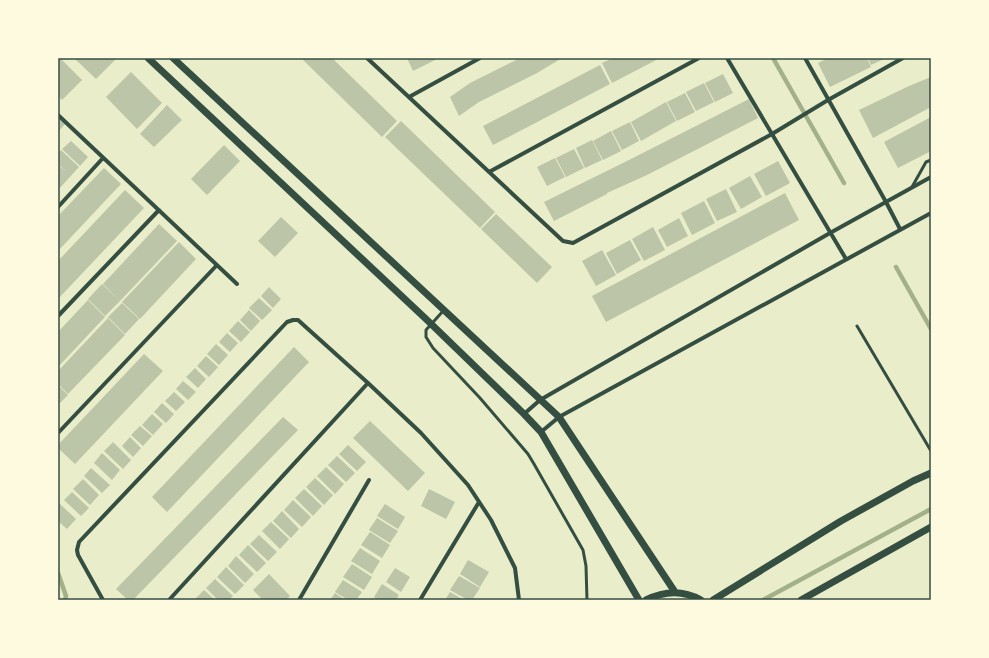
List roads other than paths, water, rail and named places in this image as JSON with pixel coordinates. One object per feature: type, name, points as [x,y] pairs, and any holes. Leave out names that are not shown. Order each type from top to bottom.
[{"type":"street","points":[[148,58],[431,324],[541,432],[639,600]]},
{"type":"street","points":[[173,58],[559,417],[675,592]]},
{"type":"street","points":[[367,58],[489,172],[568,243],[573,243],[772,134],[828,100],[903,58]]},
{"type":"street","points":[[409,97],[480,58]]},
{"type":"street","points":[[489,172],[699,58]]},
{"type":"street","points":[[727,58],[846,259]]},
{"type":"street","points":[[805,58],[886,202],[900,230]]},
{"type":"street","points":[[58,116],[237,284]]},
{"type":"street","points":[[58,207],[103,158]]},
{"type":"street","points":[[524,414],[540,400],[830,233],[931,177]]},
{"type":"street","points":[[58,316],[159,210]]},
{"type":"street","points":[[541,432],[559,417],[931,212]]},
{"type":"street","points":[[58,433],[217,265]]},
{"type":"street","points":[[103,600],[78,555],[77,550],[79,542],[290,320],[298,320],[368,383],[421,433],[468,485],[491,520],[515,568],[519,600]]},
{"type":"street","points":[[169,600],[368,383]]},
{"type":"street","points":[[713,600],[841,522],[931,473]]},
{"type":"street","points":[[299,600],[369,480]]},
{"type":"street","points":[[420,600],[479,502]]},
{"type":"street","points":[[801,600],[931,527]]},
{"type":"street","points":[[646,600],[657,594],[675,592],[692,595],[701,600]]},
{"type":"lane","points":[[911,188],[926,162],[931,160]]},
{"type":"lane","points":[[444,310],[426,332],[430,345],[480,398],[528,454],[559,505],[583,550],[586,566],[587,600]]},
{"type":"lane","points":[[857,326],[931,451]]},
{"type":"waterway","points":[[773,58],[844,183]]},
{"type":"waterway","points":[[896,267],[931,329]]},
{"type":"waterway","points":[[763,600],[931,509]]},
{"type":"waterway","points":[[58,573],[66,596],[65,600]]}]
